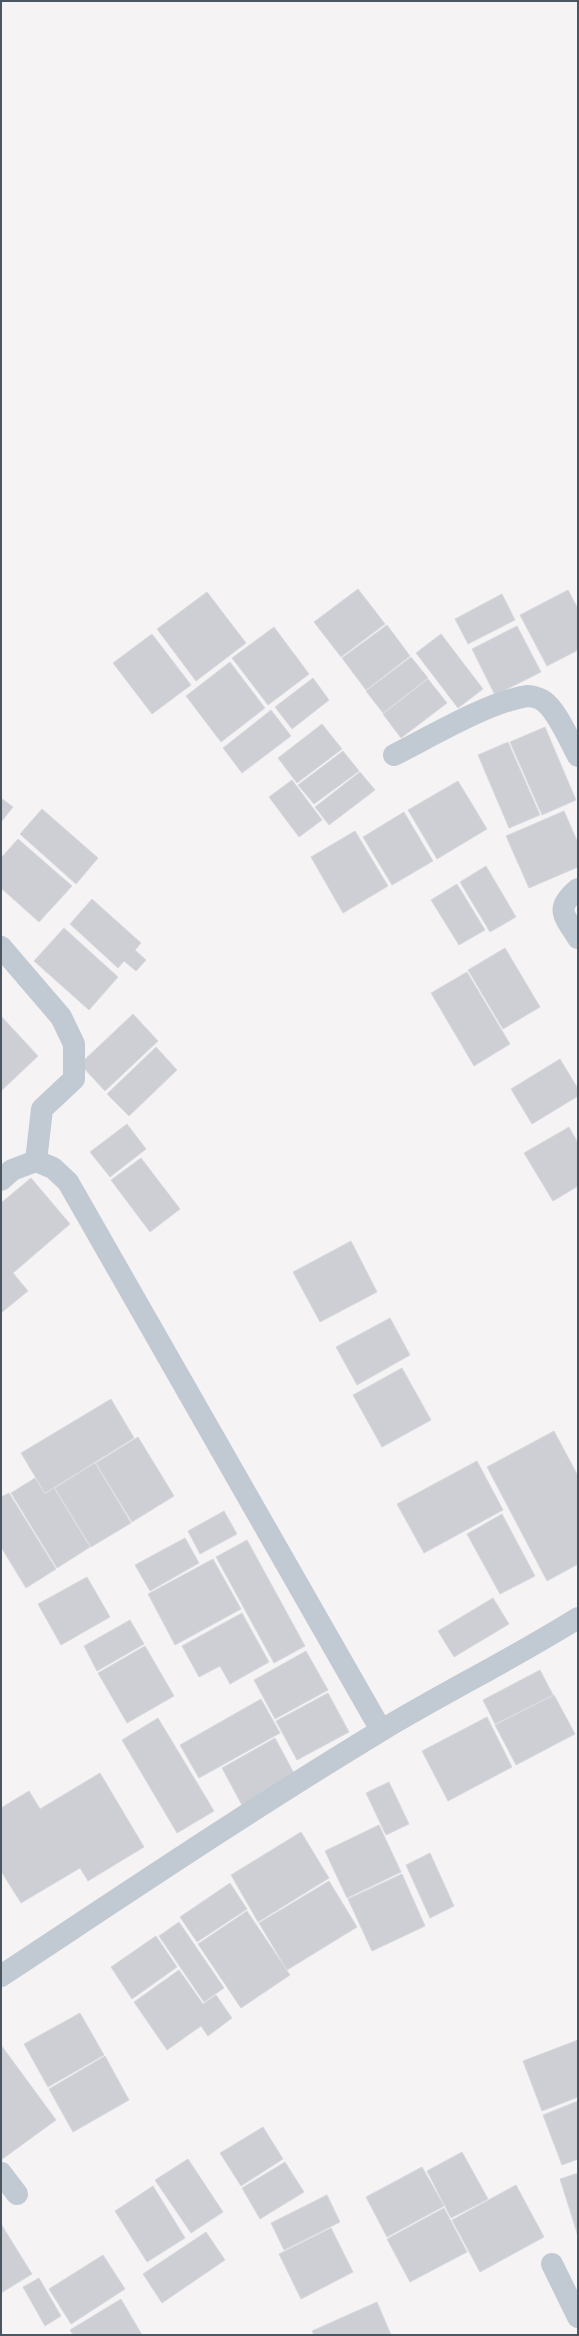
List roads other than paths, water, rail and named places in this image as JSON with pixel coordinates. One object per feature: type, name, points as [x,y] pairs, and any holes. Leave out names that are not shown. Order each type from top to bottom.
[{"type":"street","points":[[394,755],[475,715],[512,700],[530,696],[543,701],[554,713],[578,756]]},
{"type":"street","points":[[578,889],[566,899],[563,907],[565,917],[578,938]]},
{"type":"street","points":[[1,947],[61,1017],[74,1044],[74,1079],[42,1109],[36,1161]]},
{"type":"street","points":[[1,1180],[12,1170],[36,1161],[53,1168],[68,1182],[381,1730]]},
{"type":"street","points":[[1,1976],[381,1730],[448,1691],[531,1648],[578,1618]]},
{"type":"street","points":[[1,2173],[17,2194]]},
{"type":"street","points":[[552,2264],[578,2317]]}]
